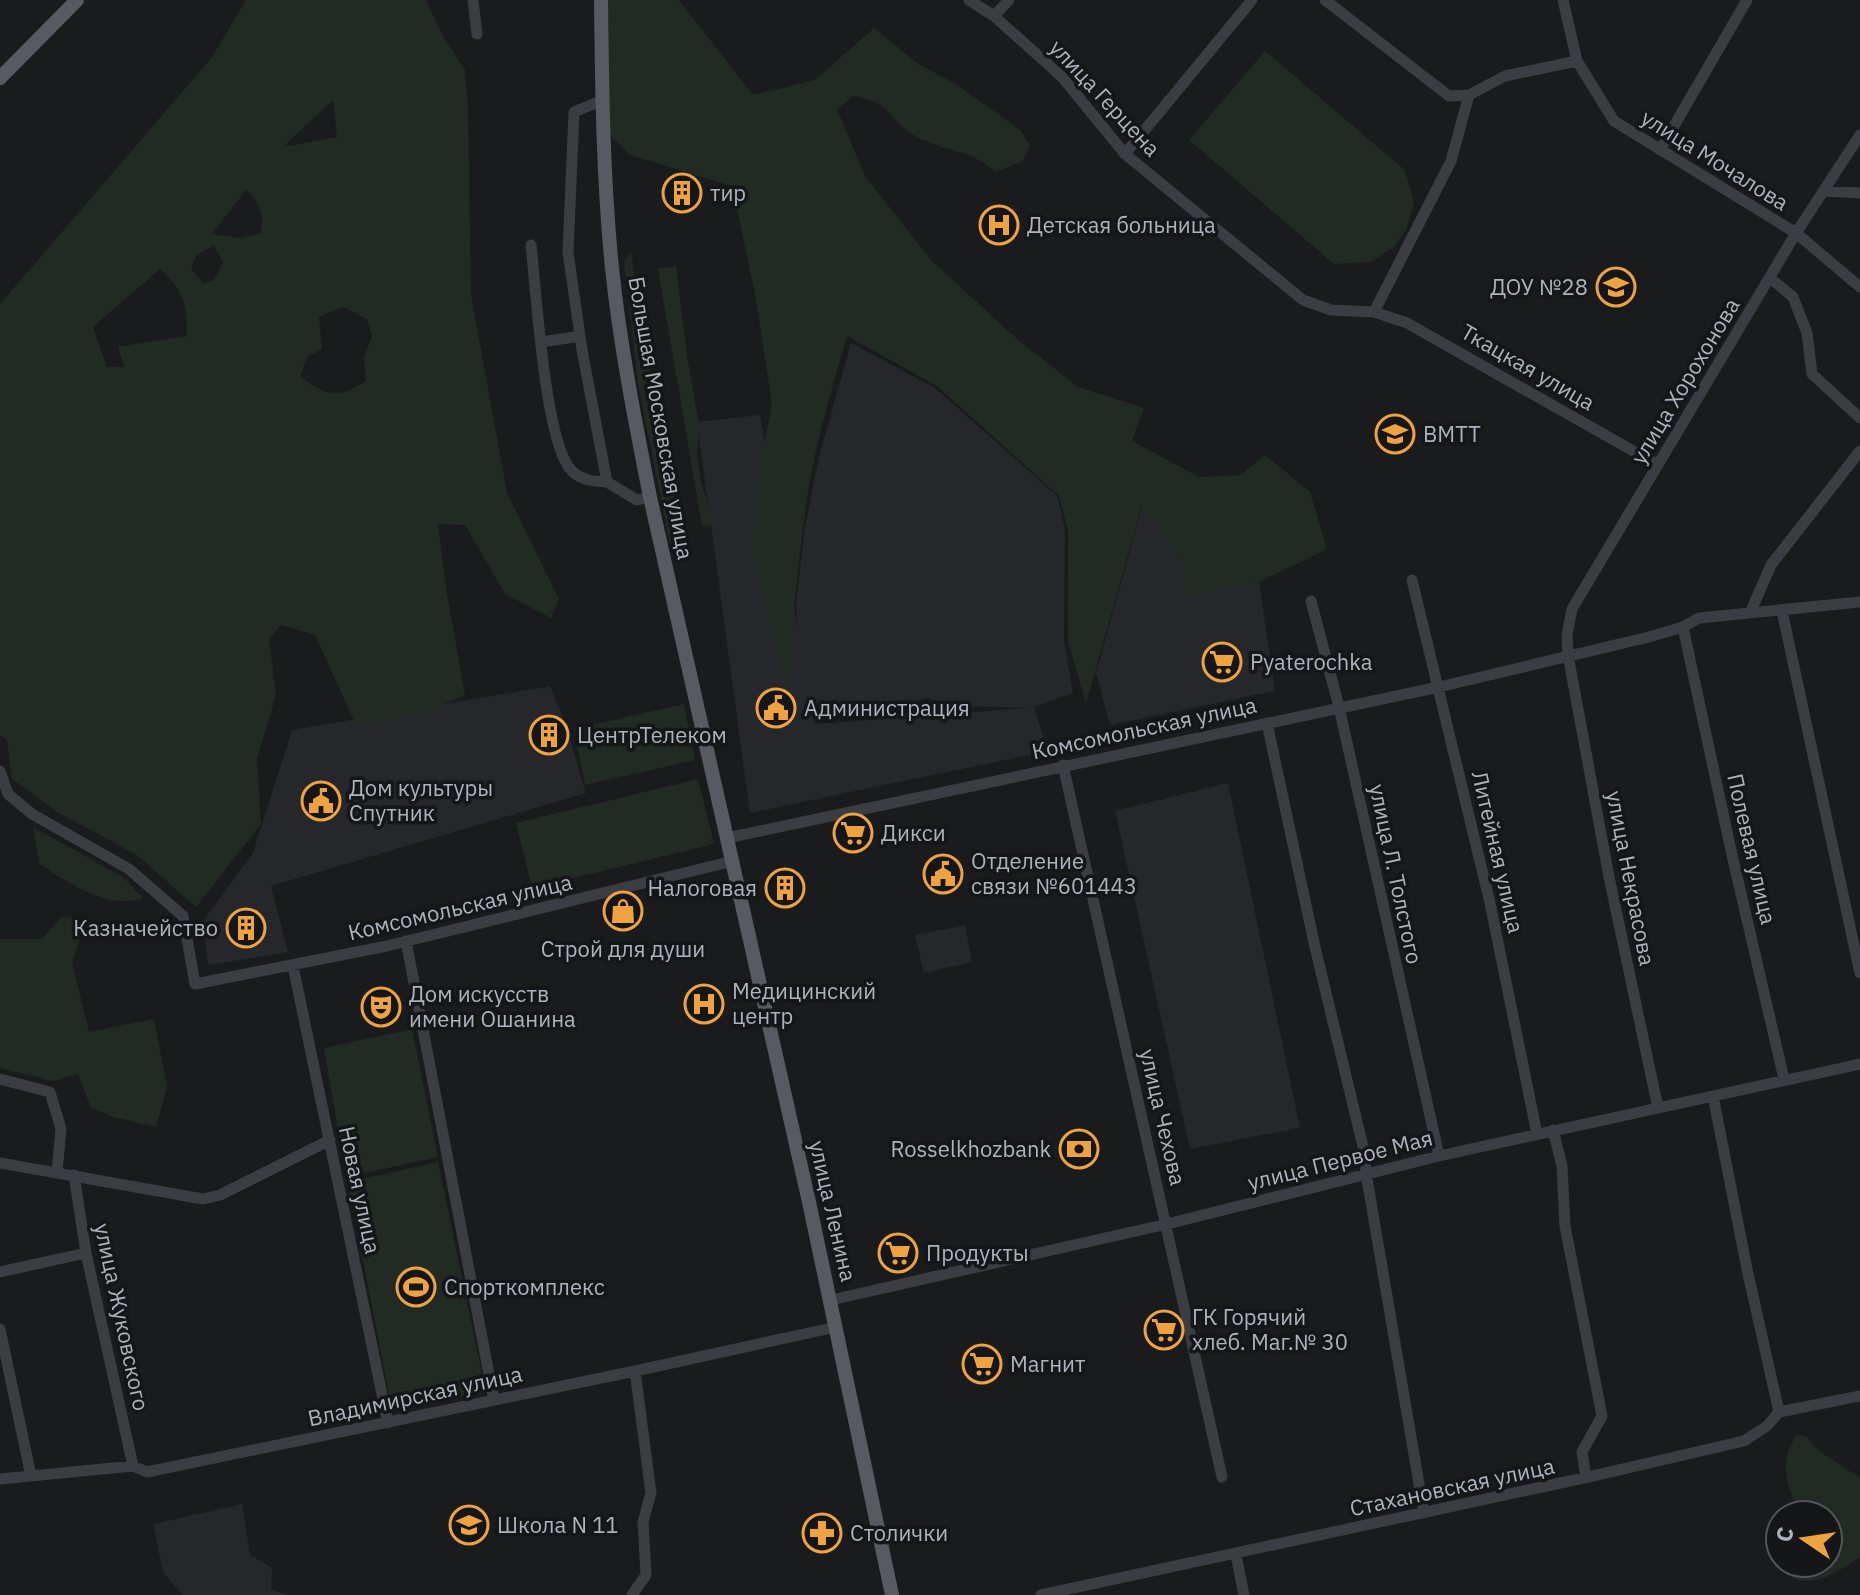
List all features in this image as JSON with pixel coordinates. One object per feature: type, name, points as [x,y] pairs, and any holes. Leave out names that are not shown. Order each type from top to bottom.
[{"type":"main road","points":[[0,78],[77,0]]},
{"type":"main road","name":"Большая Московская улица","points":[[601,0],[604,166],[612,269],[628,384],[650,497],[727,838]]},
{"type":"main road","name":"улица Ленина","points":[[727,838],[831,1300],[892,1595]]},
{"type":"street","points":[[473,0],[477,34]]},
{"type":"street","name":"улица Герцена","points":[[969,0],[994,16],[1062,77],[1125,154],[1303,300],[1331,310],[1374,312]]},
{"type":"street","points":[[994,16],[1009,0]]},
{"type":"street","points":[[1125,154],[1252,0]]},
{"type":"street","points":[[1325,0],[1449,96],[1469,95],[1505,76],[1577,61]]},
{"type":"street","name":"улица Мочалова","points":[[1563,0],[1577,61],[1614,121],[1796,233],[1860,287]]},
{"type":"street","points":[[1660,150],[1747,0]]},
{"type":"street","points":[[1374,312],[1451,161],[1469,95]]},
{"type":"street","points":[[603,100],[574,112],[568,252],[607,482]]},
{"type":"street","name":"улица Хорохонова","points":[[1568,655],[1567,635],[1572,609],[1796,233],[1860,135]]},
{"type":"street","points":[[1824,191],[1860,193]]},
{"type":"street","points":[[531,245],[552,425],[570,470],[583,479],[607,482],[637,500],[650,497]]},
{"type":"street","points":[[1770,278],[1793,297],[1807,333],[1812,374],[1860,418]]},
{"type":"street","name":"Ткацкая улица","points":[[1374,312],[1407,323],[1438,339],[1658,465]]},
{"type":"street","points":[[542,342],[580,336]]},
{"type":"street","points":[[1750,613],[1771,565],[1860,451]]},
{"type":"street","name":"Литейная улица","points":[[1412,580],[1490,903],[1537,1134]]},
{"type":"street","name":"улица Л. Толстого","points":[[1311,601],[1339,707],[1439,1156]]},
{"type":"street","name":"Комсомольская улица","points":[[727,838],[1439,687],[1649,637],[1683,627],[1699,618],[1860,601]]},
{"type":"street","points":[[1782,611],[1860,973]]},
{"type":"street","name":"Полевая улица","points":[[1683,627],[1784,1079]]},
{"type":"street","name":"улица Некрасова","points":[[1568,655],[1609,877],[1658,1108]]},
{"type":"street","points":[[1267,723],[1315,947],[1365,1155],[1424,1513]]},
{"type":"street","name":"улица Чехова","points":[[1063,765],[1222,1477]]},
{"type":"street","name":"Комсомольская улица","points":[[0,771],[8,794],[32,814],[129,869],[183,916],[195,984],[406,941],[733,861]]},
{"type":"street","points":[[406,941],[494,1400]]},
{"type":"street","name":"Новая улица","points":[[293,966],[388,1423]]},
{"type":"street","name":"улица Первое Мая","points":[[831,1300],[1167,1224],[1439,1156],[1860,1064]]},
{"type":"street","points":[[0,1079],[50,1092],[61,1129],[57,1172]]},
{"type":"street","points":[[1713,1096],[1779,1412]]},
{"type":"street","points":[[1553,1130],[1562,1166],[1565,1226],[1602,1416],[1582,1452],[1586,1478]]},
{"type":"street","points":[[0,1163],[203,1199],[220,1195],[330,1140]]},
{"type":"street","name":"улица Жуковского","points":[[74,1175],[86,1253],[133,1466]]},
{"type":"street","points":[[0,1272],[86,1253]]},
{"type":"street","name":"Владимирская улица","points":[[0,1479],[133,1466],[147,1472],[836,1327]]},
{"type":"street","points":[[0,1329],[31,1476]]},
{"type":"street","points":[[632,1595],[646,1575],[643,1522],[651,1493],[635,1371]]},
{"type":"street","name":"Стахановская улица","points":[[1041,1595],[1236,1555],[1744,1441],[1767,1426],[1779,1412],[1860,1396]]},
{"type":"street","points":[[1236,1555],[1244,1595]]},
{"type":"shaded area","points":[[246,0],[426,0],[443,36],[465,70],[471,295],[507,493],[559,599],[551,618],[505,594],[465,525],[438,524],[465,695],[418,715],[356,725],[315,635],[281,625],[269,639],[276,695],[257,759],[261,824],[196,907],[137,855],[57,812],[12,779],[7,740],[0,736],[0,304],[212,57]],"holes":[[[333,100],[337,137],[284,146]],[[246,190],[260,209],[261,233],[240,238],[212,234]],[[214,245],[223,263],[213,281],[203,283],[191,269],[196,256]],[[160,269],[182,299],[187,336],[118,347],[124,367],[107,367],[93,327]],[[343,307],[367,319],[372,336],[364,358],[366,381],[340,393],[325,391],[309,383],[300,376],[308,356],[322,349],[319,317]]]},
{"type":"shaded area","points":[[608,0],[679,0],[753,95],[815,80],[874,28],[920,65],[959,86],[1020,130],[1030,145],[1023,161],[996,172],[969,155],[915,136],[876,102],[853,96],[837,109],[865,176],[931,260],[1018,340],[1078,387],[1144,408],[1132,441],[1199,477],[1241,475],[1265,455],[1310,492],[1327,549],[1259,582],[1187,598],[1182,559],[1142,505],[1086,704],[1068,641],[1068,530],[1059,496],[937,386],[847,336],[820,433],[808,491],[788,693],[754,562],[757,485],[772,403],[755,294],[732,186],[630,155],[608,133]]},
{"type":"shaded area","points":[[1265,51],[1405,170],[1414,202],[1406,230],[1393,248],[1370,262],[1334,264],[1189,140]]},
{"type":"shaded area","points":[[631,252],[682,542],[670,544],[638,384],[624,261]]},
{"type":"shaded area","points":[[676,266],[699,424],[697,454],[701,482],[714,525],[702,526],[658,269]]},
{"type":"shaded area","points":[[851,343],[935,388],[1058,497],[1065,530],[1064,641],[1073,693],[1034,707],[1048,751],[750,813],[697,422],[760,415],[798,630],[796,605],[805,527],[819,457]],"holes":[[[930,698],[934,705],[1028,708],[815,724],[811,707],[891,705]]]},
{"type":"shaded area","points":[[1143,504],[1182,559],[1238,586],[1259,582],[1275,691],[1110,725],[1096,673]]},
{"type":"shaded area","points":[[550,686],[565,723],[586,793],[271,886],[288,952],[208,965],[203,921],[253,853],[292,730]]},
{"type":"shaded area","points":[[684,704],[695,760],[585,785],[574,729]]},
{"type":"shaded area","points":[[698,779],[714,844],[532,888],[516,823]]},
{"type":"shaded area","points":[[1228,783],[1300,1128],[1190,1149],[1115,811]]},
{"type":"shaded area","points":[[33,827],[123,877],[143,898],[116,901],[102,898],[39,864]]},
{"type":"shaded area","points":[[61,917],[87,918],[72,962],[89,1032],[154,1019],[167,1087],[156,1127],[113,1117],[91,1108],[78,1074],[53,1081],[0,1068],[0,939],[42,939]]},
{"type":"shaded area","points":[[965,925],[972,962],[924,973],[915,935]]},
{"type":"shaded area","points":[[412,1029],[438,1157],[346,1177],[324,1048]]},
{"type":"shaded area","name":"Спорткомплекс","points":[[438,1162],[486,1393],[392,1410],[348,1182]]},
{"type":"shaded area","points":[[1797,1434],[1806,1437],[1819,1451],[1860,1478],[1860,1557],[1844,1567],[1844,1499],[1793,1499],[1786,1468],[1789,1450]]},
{"type":"shaded area","points":[[242,1504],[250,1555],[272,1568],[271,1589],[287,1595],[183,1595],[163,1572],[153,1524]]},
{"type":"place","name":"тир","points":[[682,193]]},
{"type":"place","name":"Детская больница","points":[[999,225]]},
{"type":"place","name":"ДОУ №28","points":[[1616,287]]},
{"type":"place","name":"ВМТТ","points":[[1395,434]]},
{"type":"place","name":"Pyaterochka","points":[[1222,662]]},
{"type":"place","name":"Администрация","points":[[776,708]]},
{"type":"place","name":"ЦентрТелеком","points":[[549,735]]},
{"type":"place","name":"Дом культуры Спутник","points":[[321,801]]},
{"type":"place","name":"Дикси","points":[[853,833]]},
{"type":"place","name":"Отделение связи №601443","points":[[943,874]]},
{"type":"place","name":"Налоговая","points":[[785,888]]},
{"type":"place","name":"Строй для души","points":[[623,911]]},
{"type":"place","name":"Казначейство","points":[[246,928]]},
{"type":"place","name":"Медицинский центр","points":[[704,1004]]},
{"type":"place","name":"Дом искусств имени Ошанина","points":[[381,1007]]},
{"type":"place","name":"Rosselkhozbank","points":[[1079,1149]]},
{"type":"place","name":"Продукты","points":[[898,1253]]},
{"type":"place","name":"Спорткомплекс","points":[[416,1287]]},
{"type":"place","name":"ГК Горячий хлеб. Маг.№ 30","points":[[1164,1330]]},
{"type":"place","name":"Магнит","points":[[982,1364]]},
{"type":"place","name":"Школа N 11","points":[[469,1525]]},
{"type":"place","name":"Столички","points":[[822,1533]]}]
